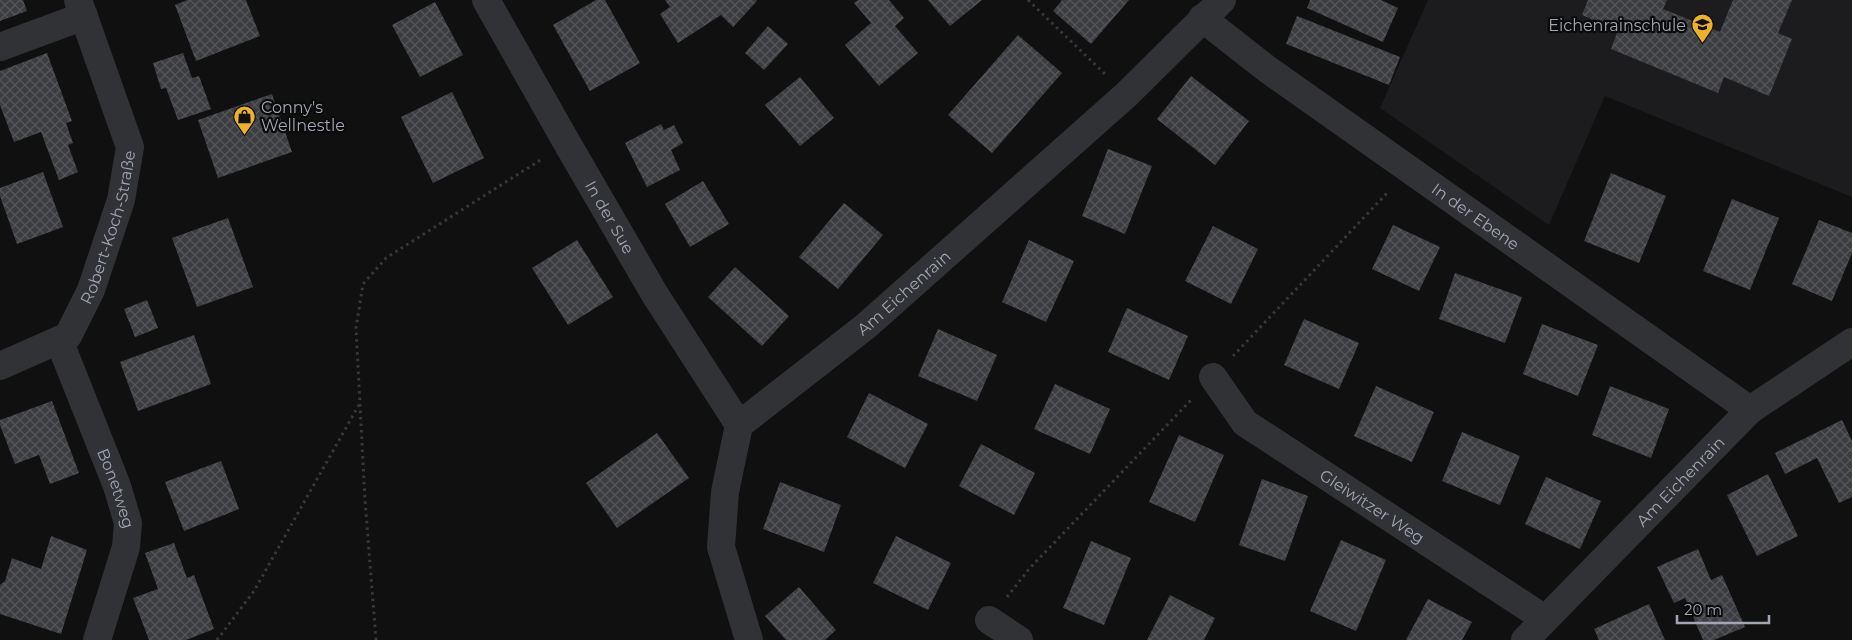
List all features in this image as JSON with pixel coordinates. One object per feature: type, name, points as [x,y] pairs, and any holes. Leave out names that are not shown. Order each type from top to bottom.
[{"type":"street","name":"Am Eichenrain","points":[[739,425],[866,326],[1126,95],[1222,0]]},
{"type":"street","name":"In der Sue","points":[[490,1],[567,143],[654,293],[739,425]]},
{"type":"street","name":"Robert-Koch-Straße","points":[[0,47],[81,8],[130,147],[122,200],[91,290],[68,336],[0,366]]},
{"type":"street","name":"In der Ebene","points":[[1202,18],[1267,69],[1750,410]]},
{"type":"street","name":"Bonetweg","points":[[59,340],[117,486],[128,523],[126,547],[97,640]]},
{"type":"street","name":"Am Eichenrain","points":[[1525,640],[1750,410],[1852,342]]},
{"type":"street","name":"Gleiwitzer Weg","points":[[1212,377],[1245,422],[1545,619]]},
{"type":"street","points":[[739,425],[725,492],[721,547],[749,640]]},
{"type":"street","points":[[989,620],[1019,640]]},
{"type":"path","points":[[1028,0],[1126,95]]},
{"type":"path","points":[[376,640],[356,328],[363,284],[386,258],[567,143]]},
{"type":"path","points":[[217,640],[254,591],[360,403]]},
{"type":"shaded area","points":[[1428,0],[1852,0],[1852,197],[1605,96],[1549,225],[1380,108]]},
{"type":"building","points":[[0,0],[23,0],[27,11],[0,21]]},
{"type":"building","points":[[187,0],[246,0],[260,36],[196,61],[175,5]]},
{"type":"building","points":[[596,0],[605,0],[640,63],[590,91],[553,25]]},
{"type":"building","points":[[665,0],[757,1],[733,27],[721,15],[678,43],[660,14],[670,7]]},
{"type":"building","points":[[858,0],[889,0],[904,18],[895,26],[918,53],[879,86],[845,45],[871,23],[854,3]]},
{"type":"building","points":[[928,0],[982,0],[950,26]]},
{"type":"building","points":[[1062,0],[1129,0],[1091,44],[1053,11]]},
{"type":"building","points":[[1310,0],[1381,0],[1398,8],[1383,42],[1307,8]]},
{"type":"building","name":"Eichenrainschule","points":[[1588,0],[1667,0],[1663,9],[1720,32],[1733,0],[1792,0],[1778,33],[1792,39],[1769,96],[1724,77],[1718,93],[1611,49],[1618,30],[1582,15]]},
{"type":"building","points":[[435,2],[463,55],[420,77],[392,25]]},
{"type":"building","points":[[1297,16],[1400,57],[1389,85],[1286,44]]},
{"type":"building","points":[[768,26],[788,44],[764,70],[745,53]]},
{"type":"building","points":[[1018,35],[1062,73],[992,153],[948,115]]},
{"type":"building","points":[[47,53],[72,121],[66,123],[73,143],[68,145],[78,172],[59,180],[41,132],[14,142],[0,105],[0,71]]},
{"type":"building","points":[[183,53],[192,78],[199,76],[211,109],[178,120],[166,88],[161,89],[153,63]]},
{"type":"building","points":[[1191,76],[1249,121],[1215,165],[1157,119]]},
{"type":"building","points":[[800,77],[834,118],[800,146],[765,105]]},
{"type":"building","points":[[452,92],[484,158],[433,183],[401,117]]},
{"type":"building","points":[[272,94],[292,152],[218,178],[198,120]]},
{"type":"building","points":[[661,124],[664,130],[674,125],[683,143],[671,150],[680,170],[647,187],[625,143]]},
{"type":"building","points":[[1108,149],[1152,166],[1125,234],[1082,216]]},
{"type":"building","points":[[43,172],[63,227],[17,244],[0,196],[0,188]]},
{"type":"building","points":[[1611,173],[1666,196],[1639,263],[1584,241]]},
{"type":"building","points":[[703,181],[729,224],[690,247],[665,204]]},
{"type":"building","points":[[1732,199],[1779,218],[1750,290],[1703,271]]},
{"type":"building","points":[[844,203],[883,235],[838,289],[799,257]]},
{"type":"building","points":[[228,218],[253,287],[197,307],[172,238]]},
{"type":"building","points":[[1819,220],[1852,233],[1852,253],[1832,301],[1792,284]]},
{"type":"building","points":[[1393,225],[1440,247],[1419,291],[1372,269]]},
{"type":"building","points":[[1213,226],[1258,249],[1231,304],[1185,281]]},
{"type":"building","points":[[577,240],[613,297],[568,325],[532,268]]},
{"type":"building","points":[[1029,240],[1074,261],[1046,322],[1002,302]]},
{"type":"building","points":[[735,267],[789,316],[762,346],[708,297]]},
{"type":"building","points":[[1455,273],[1522,297],[1505,343],[1439,319]]},
{"type":"building","points":[[147,300],[158,328],[135,337],[124,309]]},
{"type":"building","points":[[1127,308],[1188,336],[1169,380],[1108,352]]},
{"type":"building","points":[[1304,319],[1359,343],[1339,389],[1284,365]]},
{"type":"building","points":[[1542,324],[1598,345],[1578,396],[1523,374]]},
{"type":"building","points":[[938,329],[997,355],[977,401],[918,376]]},
{"type":"building","points":[[194,335],[211,384],[138,411],[120,362]]},
{"type":"building","points":[[1055,384],[1110,409],[1090,454],[1034,429]]},
{"type":"building","points":[[1376,386],[1434,412],[1412,462],[1354,436]]},
{"type":"building","points":[[1610,386],[1669,409],[1651,458],[1592,435]]},
{"type":"building","points":[[869,393],[928,424],[905,468],[847,437]]},
{"type":"building","points":[[52,401],[79,473],[50,484],[39,455],[15,464],[0,425],[0,420]]},
{"type":"building","points":[[1842,420],[1852,441],[1852,497],[1839,503],[1817,458],[1785,474],[1775,453]]},
{"type":"building","points":[[1462,432],[1520,456],[1500,505],[1442,481]]},
{"type":"building","points":[[657,433],[689,478],[617,528],[586,483]]},
{"type":"building","points":[[1179,435],[1224,455],[1195,522],[1149,502]]},
{"type":"building","points":[[981,444],[1035,473],[1014,515],[959,486]]},
{"type":"building","points":[[221,461],[239,509],[184,531],[165,482]]},
{"type":"building","points":[[1768,474],[1798,536],[1757,556],[1727,495]]},
{"type":"building","points":[[1546,477],[1601,501],[1580,549],[1525,524]]},
{"type":"building","points":[[1262,479],[1308,496],[1285,561],[1239,545]]},
{"type":"building","points":[[780,482],[841,505],[824,552],[763,529]]},
{"type":"building","points":[[51,536],[87,550],[61,634],[0,614],[0,585],[5,581],[12,558],[41,569]]},
{"type":"building","points":[[896,536],[951,563],[928,610],[873,583]]},
{"type":"building","points":[[1341,540],[1386,560],[1356,631],[1310,611]]},
{"type":"building","points":[[1091,541],[1131,558],[1104,625],[1063,608]]},
{"type":"building","points":[[174,543],[187,578],[194,575],[214,629],[186,640],[149,640],[133,598],[158,589],[145,553]]},
{"type":"building","points":[[1698,549],[1711,580],[1722,575],[1745,627],[1714,640],[1703,640],[1685,598],[1674,603],[1657,567]]},
{"type":"building","points":[[799,587],[836,630],[825,640],[786,640],[765,616]]},
{"type":"building","points":[[1170,595],[1215,618],[1204,640],[1147,640]]},
{"type":"building","points":[[1428,599],[1472,622],[1462,640],[1406,640]]},
{"type":"building","points":[[1649,604],[1665,640],[1599,640],[1594,629]]},
{"type":"place","name":"Eichenrainschule","points":[[1702,44]]},
{"type":"place","name":"Conny's Wellnestle","points":[[245,135]]}]
